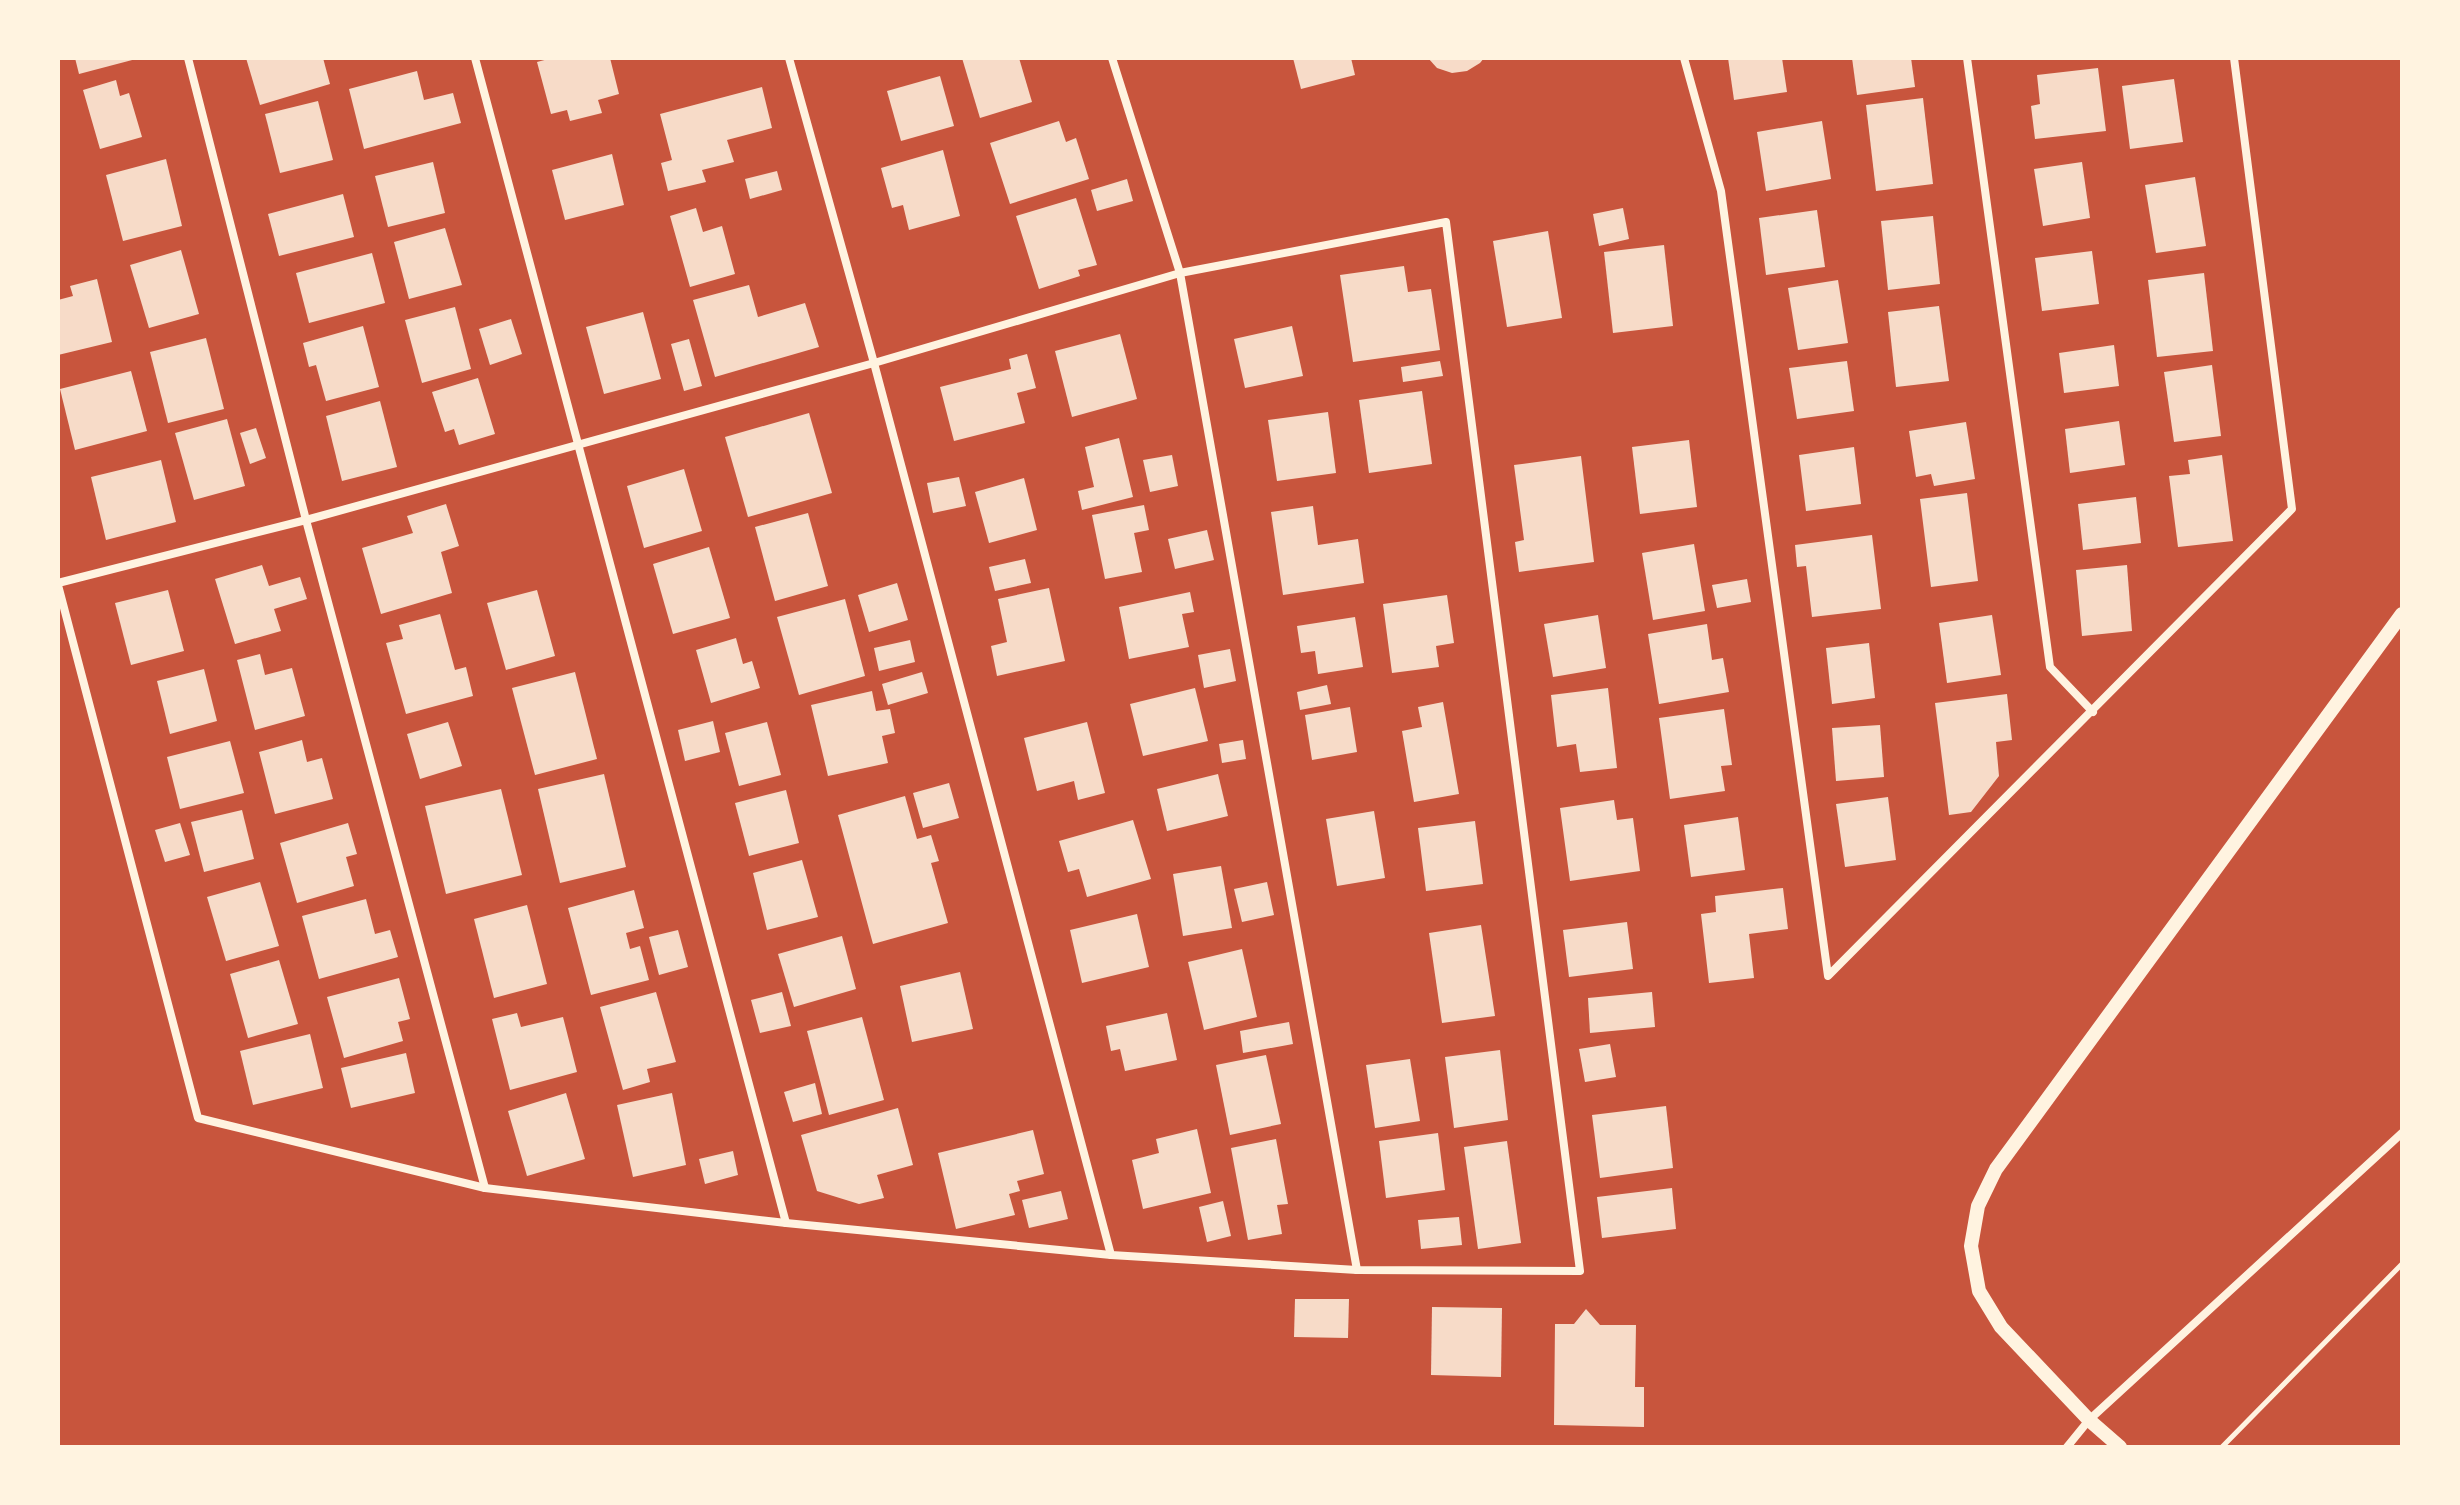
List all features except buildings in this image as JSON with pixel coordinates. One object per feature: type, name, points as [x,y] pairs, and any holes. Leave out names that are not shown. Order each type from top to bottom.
[{"type":"street","points":[[188,58],[306,520],[485,1188]]},
{"type":"street","points":[[475,58],[786,1223]]},
{"type":"street","points":[[789,58],[874,363],[1111,1255]]},
{"type":"street","points":[[1112,58],[1180,273],[1357,1270]]},
{"type":"street","points":[[1684,58],[1721,191],[1828,976],[2292,509],[2234,58]]},
{"type":"street","points":[[1967,58],[2050,667],[2093,712]]},
{"type":"street","points":[[1446,222],[1580,1271],[1357,1270],[1111,1255],[786,1223],[485,1188],[198,1118],[58,584],[306,520],[576,445],[874,363],[1180,273],[1446,222]]},
{"type":"street","points":[[2120,1447],[2089,1420],[2001,1327],[1979,1291],[1971,1246],[1978,1206],[1996,1169],[2402,614]]},
{"type":"street","points":[[2067,1447],[2089,1420],[2402,1133]]},
{"type":"path","points":[[2222,1447],[2402,1264]]}]
